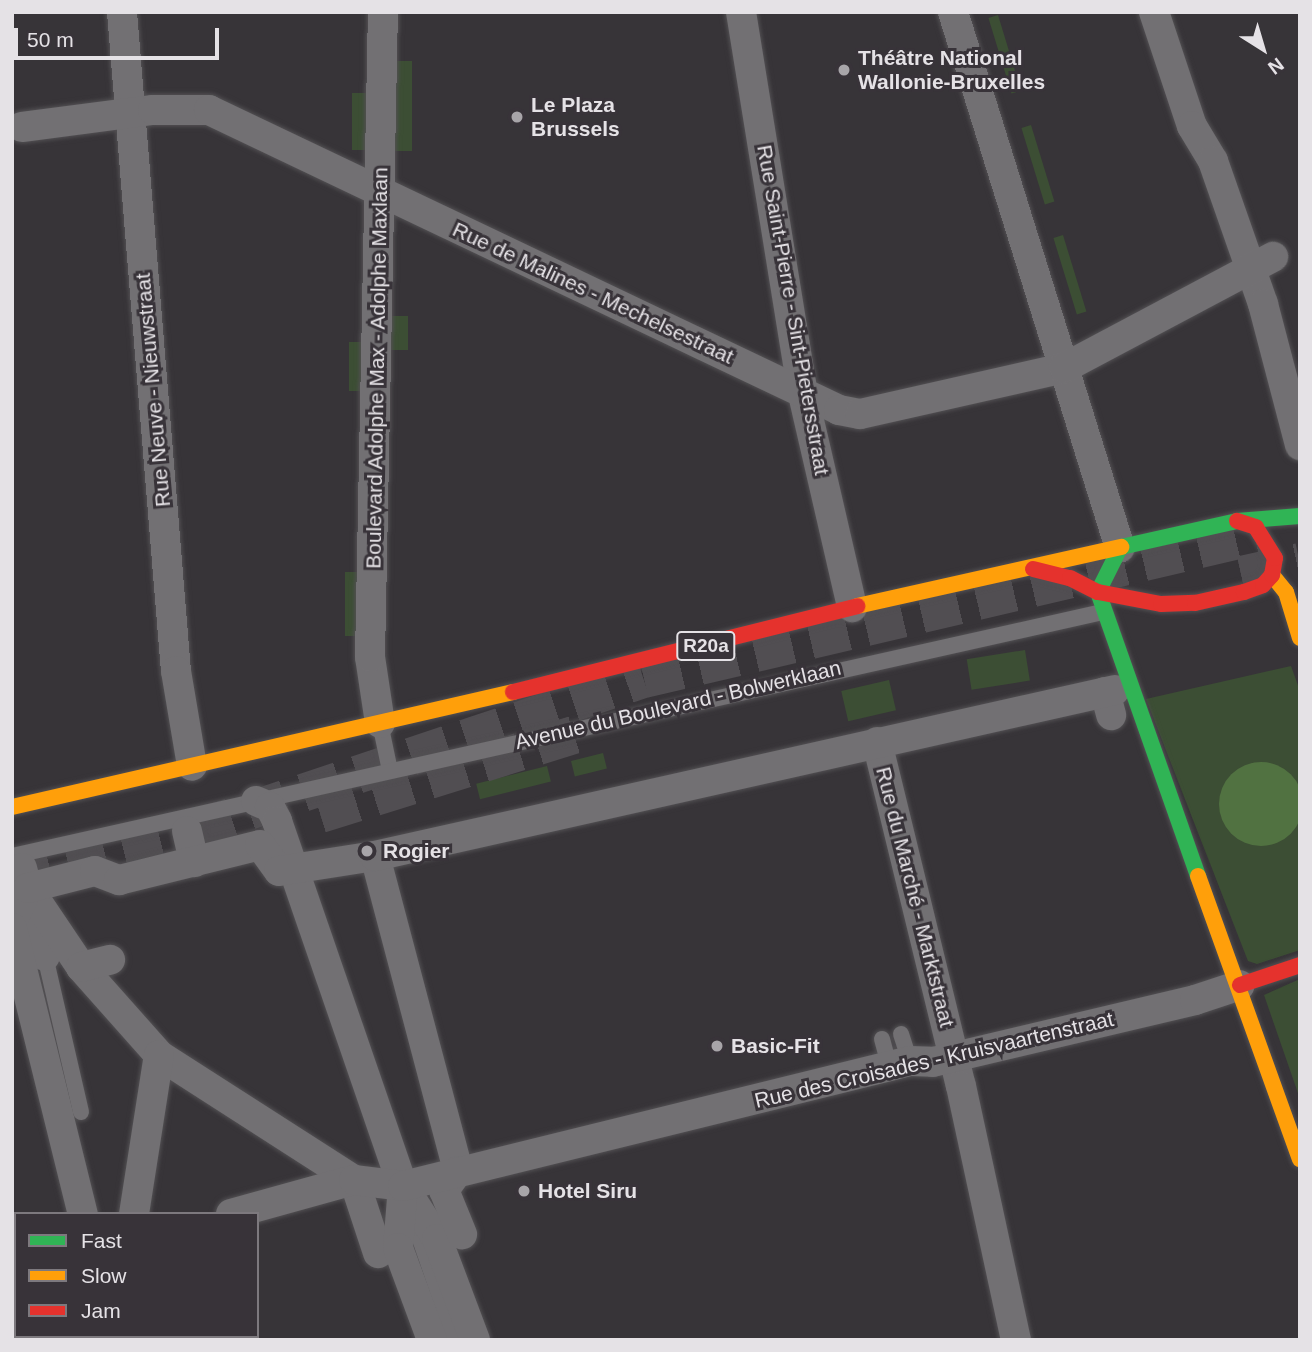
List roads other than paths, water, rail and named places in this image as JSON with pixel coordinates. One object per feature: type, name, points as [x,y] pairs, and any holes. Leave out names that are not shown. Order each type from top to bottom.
[{"type":"main road","name":"R20a","points":[[380,723],[692,650],[852,607],[1237,521],[1300,516]]},
{"type":"main road","points":[[1031,569],[1070,578],[1098,592],[1161,604],[1195,603],[1244,592],[1263,585],[1272,575],[1275,558],[1266,538],[1256,527],[1237,521]]},
{"type":"main road","points":[[1120,548],[1098,592],[1103,612],[1222,950],[1240,985],[1300,1158]]},
{"type":"main road","points":[[1272,575],[1290,572]]},
{"type":"main road","points":[[1272,575],[1286,592],[1300,638]]},
{"type":"main road","points":[[12,807],[380,723]]},
{"type":"main road","name":"Rue des Croisades - Kruisvaartenstraat","points":[[1240,985],[1300,965]]},
{"type":"street","name":"Rue Neuve - Nieuwstraat","points":[[122,12],[121,124],[176,671],[192,766]]},
{"type":"street","name":"Boulevard Adolphe Max - Adolphe Maxlaan","points":[[380,723],[370,657],[383,12]]},
{"type":"street","name":"Rue Saint-Pierre - Sint-Pietersstraat","points":[[741,12],[802,390],[852,607]]},
{"type":"street","points":[[953,12],[1120,548]]},
{"type":"street","points":[[1154,12],[1192,126],[1274,262],[1300,445]]},
{"type":"street","name":"Rue de Malines - Mechelsestraat","points":[[22,127],[121,124],[209,110],[802,390],[839,410],[860,414],[1064,368],[1274,262]]},
{"type":"street","points":[[20,867],[95,871],[194,862],[260,845],[279,871],[375,856],[877,742],[1110,699]]},
{"type":"street","name":"Rue du Marché - Marktstraat","points":[[877,742],[954,1058],[1016,1340]]},
{"type":"street","points":[[273,806],[403,1186],[437,1239],[475,1340]]},
{"type":"street","points":[[187,831],[194,862]]},
{"type":"street","points":[[375,856],[458,1171],[444,1190],[462,1234]]},
{"type":"street","points":[[12,922],[20,867]]},
{"type":"street","points":[[20,867],[45,956]]},
{"type":"street","points":[[20,867],[80,967],[159,1055],[354,1180],[378,1253]]},
{"type":"street","points":[[12,928],[83,1212]]},
{"type":"street","points":[[80,967],[110,960]]},
{"type":"street","name":"Rue des Croisades - Kruisvaartenstraat","points":[[403,1186],[895,1050],[954,1058],[1240,985]]},
{"type":"street","points":[[134,1212],[159,1055]]},
{"type":"street","points":[[238,1212],[354,1180],[403,1186]]},
{"type":"street","points":[[403,1186],[398,1248],[432,1340]]},
{"type":"lane","points":[[1071,617],[1098,592]]},
{"type":"lane","name":"Avenue du Boulevard - Bolwerklaan","points":[[20,867],[273,806],[390,771],[1071,617],[1161,604]]},
{"type":"lane","points":[[380,723],[390,771]]},
{"type":"lane","points":[[45,956],[81,1112]]},
{"type":"lane","points":[[403,1186],[455,1340]]},
{"type":"tunnel","points":[[12,874],[195,829],[644,679],[1264,534]]},
{"type":"tunnel","points":[[1241,575],[1300,562]]},
{"type":"tunnel","points":[[320,814],[584,732]]},
{"type":"place","name":"Théâtre National Wallonie-Bruxelles","points":[[844,70]]},
{"type":"place","name":"Le Plaza Brussels","points":[[517,117]]},
{"type":"place","name":"Rogier","points":[[367,851]]},
{"type":"place","name":"Basic-Fit","points":[[717,1046]]},
{"type":"place","name":"Hotel Siru","points":[[524,1191]]}]
